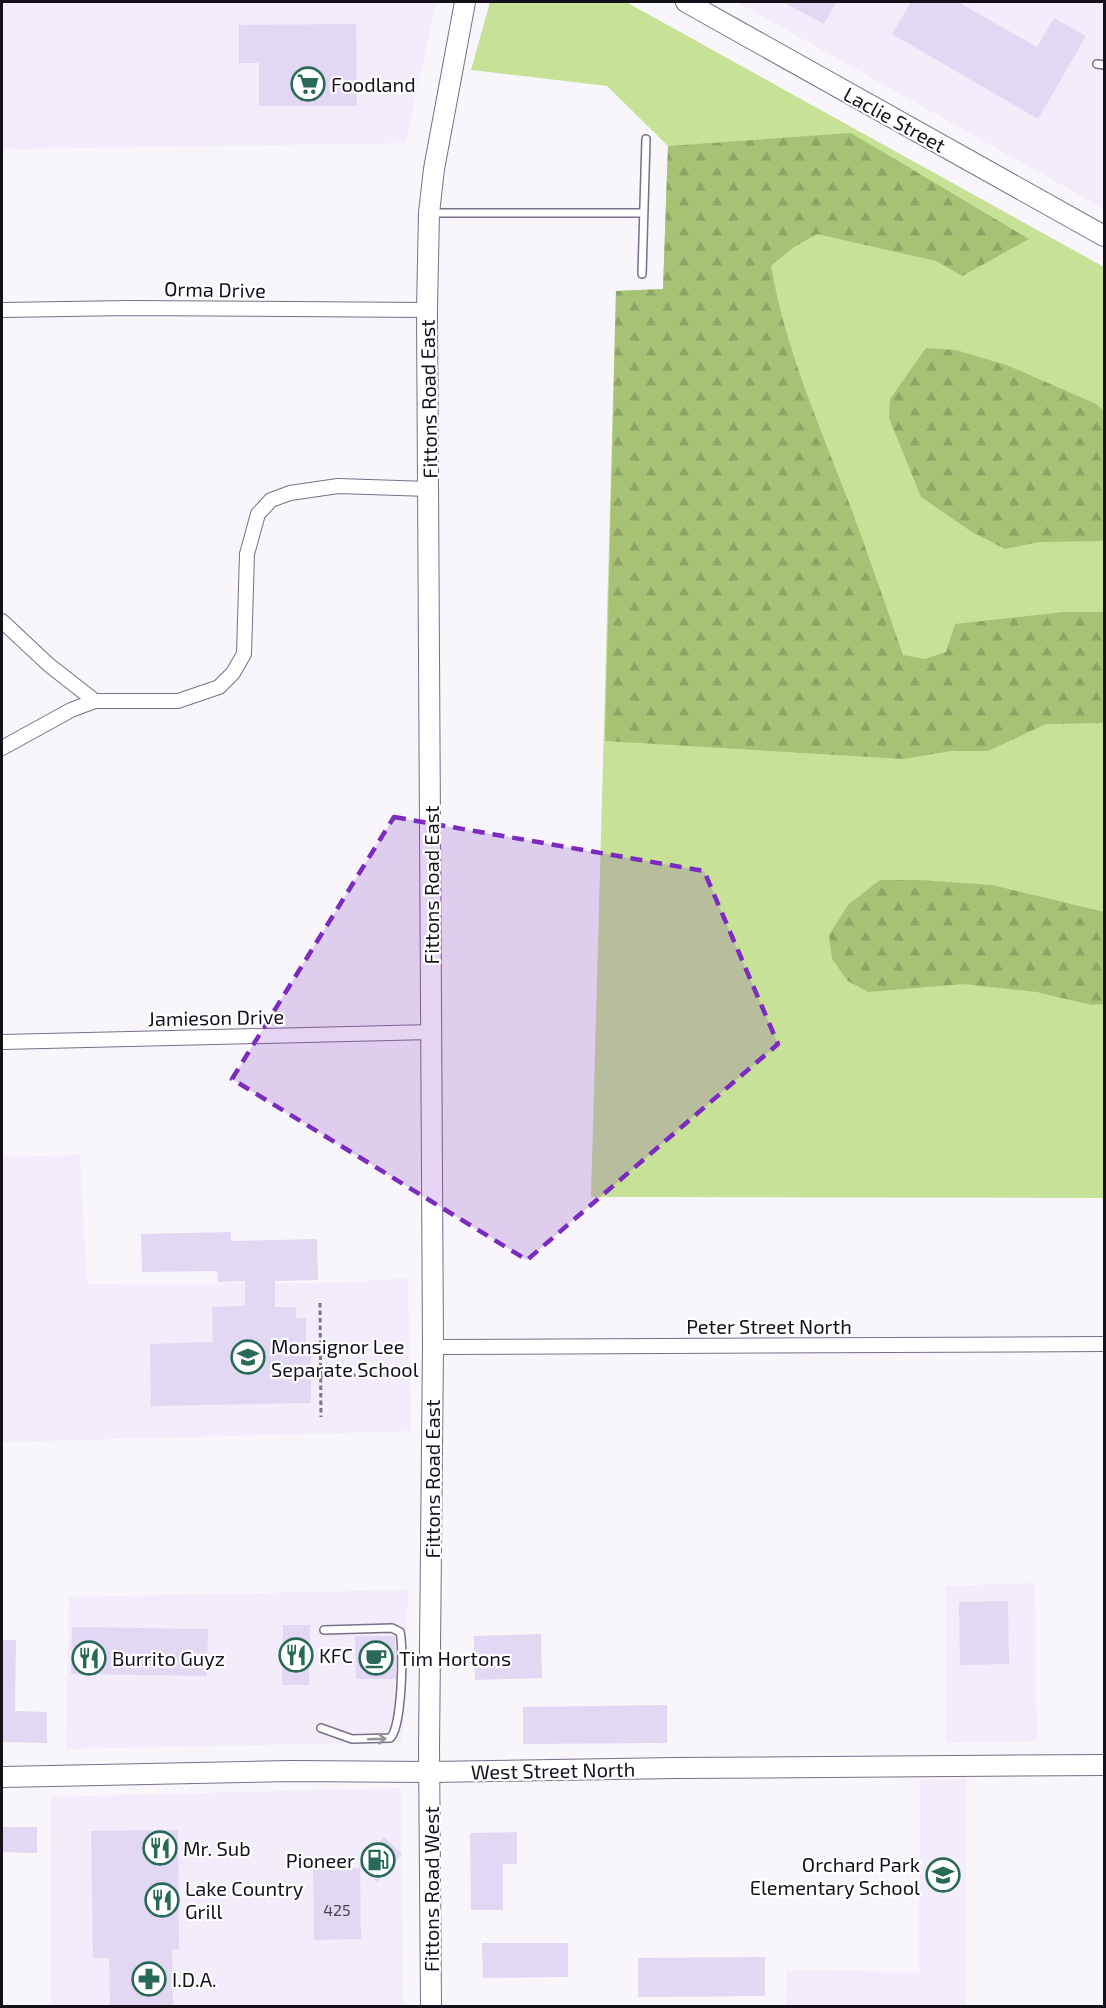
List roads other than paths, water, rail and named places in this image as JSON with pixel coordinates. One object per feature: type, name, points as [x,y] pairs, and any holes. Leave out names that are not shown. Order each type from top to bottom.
[{"type":"street","name":"Fittons Road East","points":[[430,1772],[433,1347],[427,310],[429,213],[434,170],[465,2]]},
{"type":"street","name":"Laclie Street","points":[[686,2],[1104,236]]},
{"type":"street","name":"Orma Drive","points":[[2,310],[128,308],[427,310]]},
{"type":"street","points":[[2,748],[71,710],[95,701],[178,701],[219,687],[234,673],[244,654],[247,554],[258,514],[271,500],[290,493],[338,486],[429,489]]},
{"type":"street","points":[[2,621],[49,665],[95,701]]},
{"type":"street","name":"Jamieson Drive","points":[[2,1042],[432,1032]]},
{"type":"street","name":"Peter Street North","points":[[433,1347],[1104,1344]]},
{"type":"street","name":"West Street North","points":[[2,1777],[291,1771],[430,1772],[1104,1765]]},
{"type":"street","name":"Fittons Road West","points":[[430,1772],[431,2007]]},
{"type":"lane","points":[[642,274],[646,139]]},
{"type":"lane","points":[[429,213],[643,213]]},
{"type":"lane","points":[[321,1728],[352,1739],[390,1738],[397,1727],[400,1701],[400,1632],[392,1628],[324,1630]]},
{"type":"place","name":"Foodland","points":[[308,84]]},
{"type":"place","name":"Monsignor Lee Separate School","points":[[248,1357]]},
{"type":"place","name":"KFC","points":[[296,1655]]},
{"type":"place","name":"Burrito Guyz","points":[[89,1658]]},
{"type":"place","name":"Tim Hortons","points":[[376,1658]]},
{"type":"place","name":"Mr. Sub","points":[[160,1848]]},
{"type":"place","name":"Pioneer","points":[[378,1860]]},
{"type":"place","name":"Orchard Park Elementary School","points":[[943,1875]]},
{"type":"place","name":"Lake Country Grill","points":[[162,1900]]},
{"type":"place","name":"I.D.A.","points":[[149,1979]]}]
